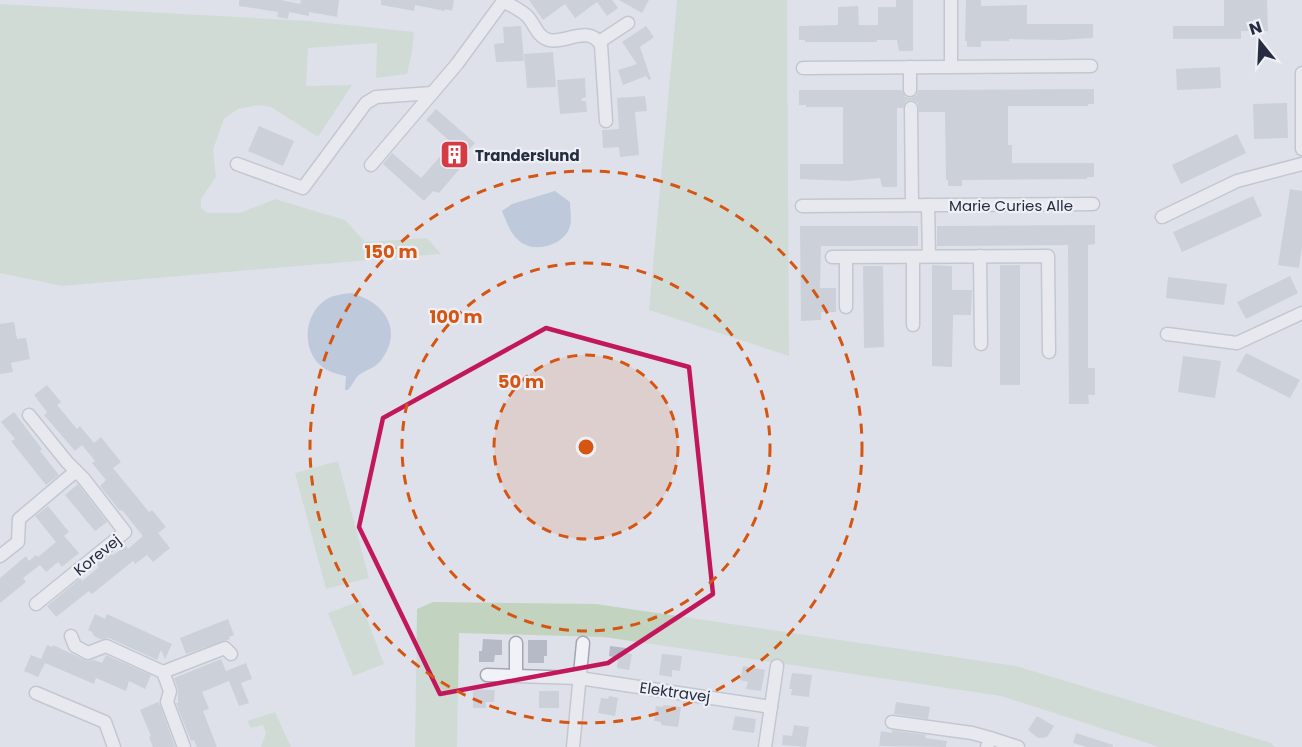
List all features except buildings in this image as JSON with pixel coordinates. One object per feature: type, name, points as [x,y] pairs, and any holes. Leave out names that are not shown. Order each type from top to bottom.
[{"type":"street","points":[[371,165],[457,64],[504,0],[526,15],[539,34],[548,40],[584,35],[599,42],[606,121]]},
{"type":"street","points":[[951,0],[951,67]]},
{"type":"street","points":[[599,42],[628,23]]},
{"type":"street","points":[[803,68],[1091,66]]},
{"type":"street","points":[[910,67],[910,90]]},
{"type":"street","points":[[1302,73],[1302,149]]},
{"type":"street","points":[[237,164],[303,188],[366,103],[376,97],[432,93]]},
{"type":"street","points":[[911,108],[912,206]]},
{"type":"street","points":[[1162,217],[1237,181],[1302,164]]},
{"type":"street","name":"Marie Curies Alle","points":[[802,206],[1093,204]]},
{"type":"street","name":"Marie Curies Alle","points":[[928,206],[929,256]]},
{"type":"street","points":[[980,256],[981,344]]},
{"type":"street","points":[[832,257],[1048,256],[1048,351]]},
{"type":"street","points":[[846,257],[846,307]]},
{"type":"street","points":[[913,257],[913,326]]},
{"type":"street","points":[[1167,334],[1237,343],[1302,313]]},
{"type":"street","name":"Korevej","points":[[29,415],[125,532],[36,604]]},
{"type":"street","points":[[0,556],[18,542],[18,519],[76,471]]},
{"type":"street","points":[[71,636],[75,646],[88,653],[106,646],[163,672],[170,691],[167,702],[184,747]]},
{"type":"street","points":[[516,643],[516,676]]},
{"type":"street","points":[[573,747],[583,644]]},
{"type":"street","points":[[163,672],[225,648],[231,654]]},
{"type":"street","points":[[765,747],[777,666]]},
{"type":"street","name":"Elektravej","points":[[487,675],[579,678],[771,706]]},
{"type":"street","points":[[36,693],[105,722],[114,747]]},
{"type":"street","points":[[892,722],[972,733],[989,742],[1018,747]]},
{"type":"highlighted area","points":[[546,328],[689,367],[713,594],[608,663],[440,694],[359,527],[383,418]]},
{"type":"green space","points":[[677,0],[787,0],[789,356],[649,310]]},
{"type":"green space","points":[[0,4],[309,21],[414,32],[407,74],[376,78],[377,43],[308,48],[306,86],[352,85],[318,137],[271,107],[259,105],[238,109],[224,119],[213,150],[216,177],[201,199],[201,208],[208,213],[240,213],[275,199],[345,220],[365,242],[427,238],[441,254],[62,286],[0,273]]},
{"type":"green space","points":[[338,461],[369,578],[326,589],[295,473]]},
{"type":"green space","points":[[360,601],[384,664],[353,676],[328,613]]},
{"type":"green space","points":[[433,602],[596,604],[1016,666],[1271,743],[1275,747],[1159,747],[1001,696],[604,637],[459,633],[457,747],[415,747],[417,609]]},
{"type":"green space","points":[[275,712],[291,747],[261,747],[266,733],[263,725],[251,728],[247,721]]},
{"type":"water","points":[[555,191],[570,202],[571,220],[567,232],[557,242],[543,247],[528,246],[522,243],[512,233],[502,211],[512,204]]},
{"type":"water","points":[[351,293],[372,302],[381,309],[387,318],[391,337],[380,362],[359,375],[348,390],[345,390],[346,376],[326,369],[314,358],[310,350],[308,332],[309,323],[317,307],[334,296]]},
{"type":"place","name":"Tranderslund","points":[[454,155]]}]
